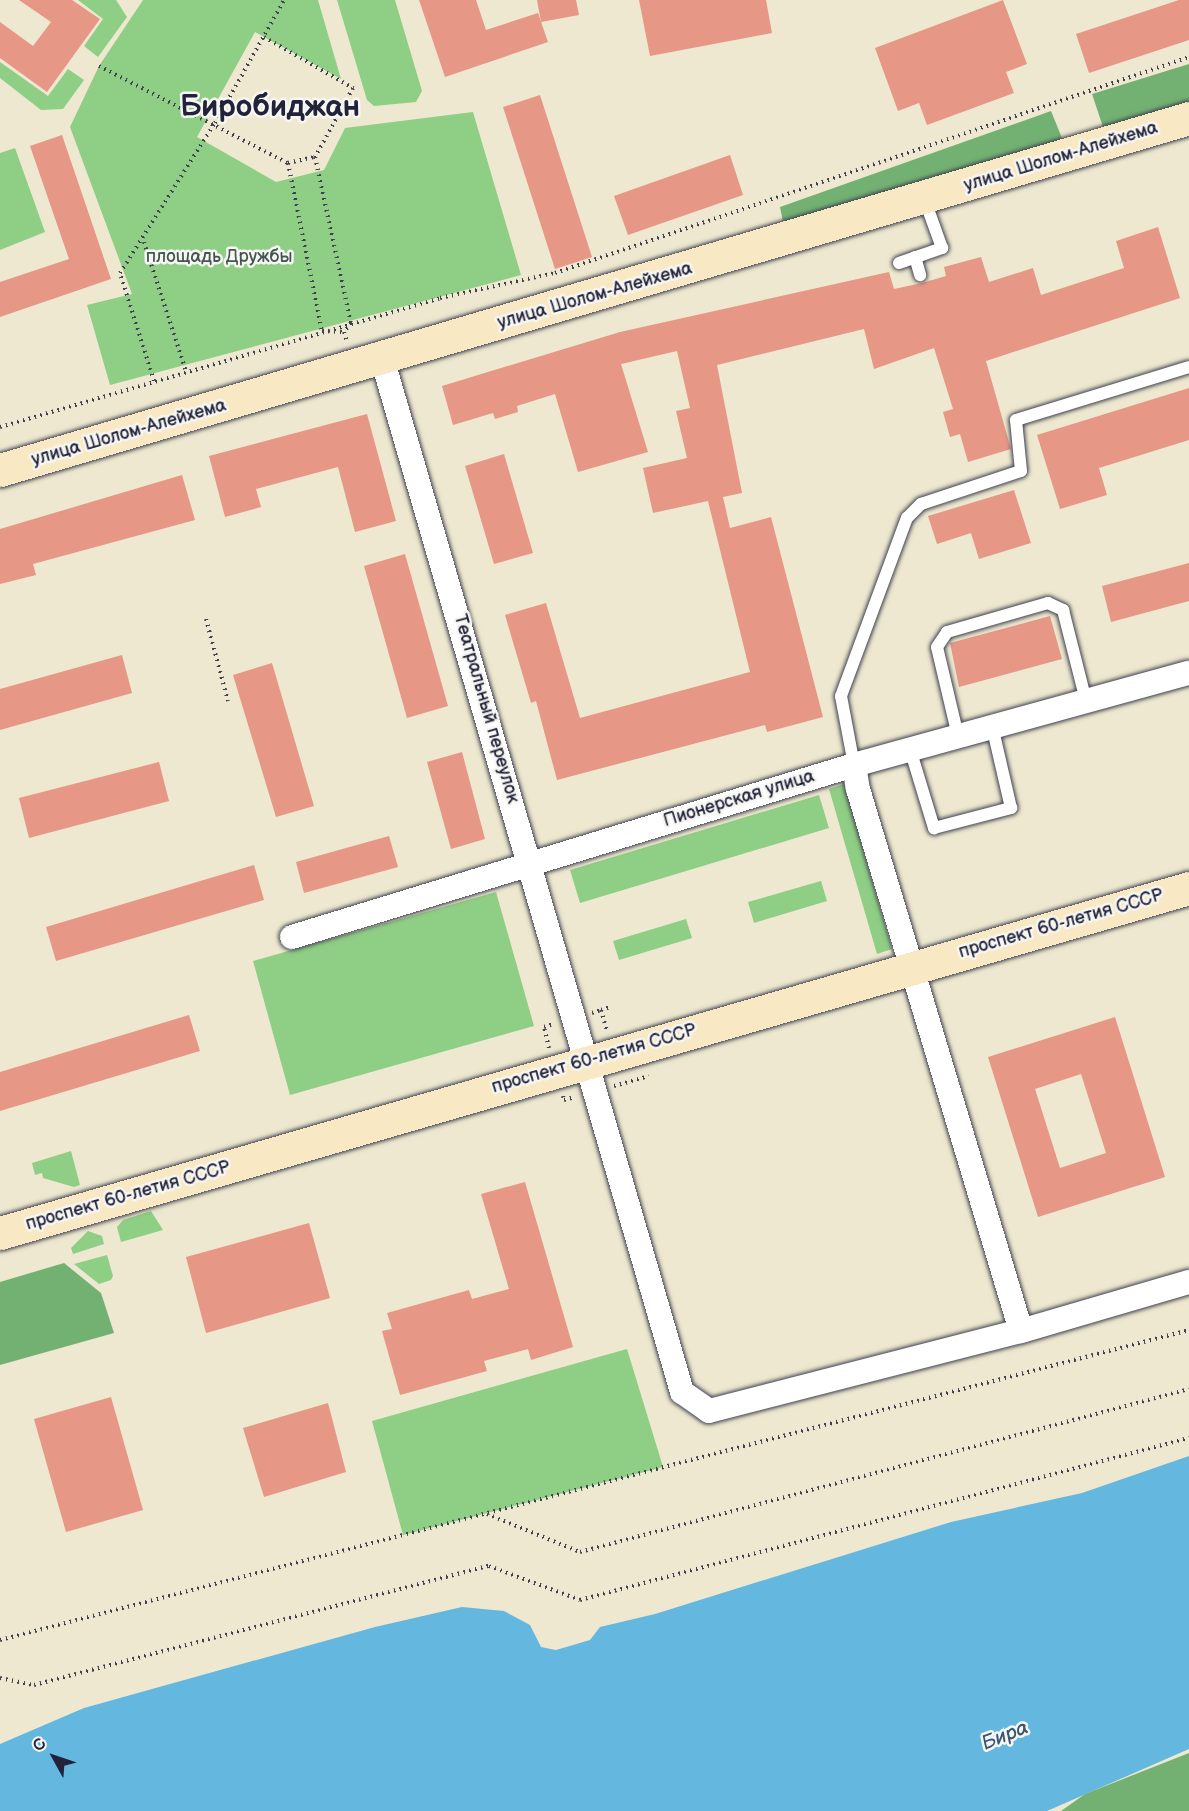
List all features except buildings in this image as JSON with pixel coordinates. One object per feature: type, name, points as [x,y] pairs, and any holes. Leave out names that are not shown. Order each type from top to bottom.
[{"type":"main road","name":"улица Шолом-Алейхема","points":[[0,470],[1189,118]]},
{"type":"main road","name":"проспект 60-летия СССР","points":[[0,1233],[1189,888]]},
{"type":"street","name":"Театральный переулок","points":[[382,358],[531,862],[584,1062],[682,1392],[709,1411],[1021,1331],[1189,1282]]},
{"type":"street","name":"Пионерская улица","points":[[292,937],[531,862],[910,748],[1189,673]]},
{"type":"street","points":[[854,765],[858,789],[1021,1331]]},
{"type":"lane","points":[[899,263],[942,248],[924,198]]},
{"type":"lane","points":[[915,257],[920,275]]},
{"type":"lane","points":[[854,765],[841,696],[907,518],[921,504],[1022,471],[1016,420],[1189,367]]},
{"type":"lane","points":[[958,736],[937,647],[947,632],[1048,603],[1063,610],[1086,701]]},
{"type":"lane","points":[[910,748],[934,828],[1011,808],[992,726]]},
{"type":"path","points":[[154,381],[120,273],[144,241],[215,123],[284,0]]},
{"type":"path","points":[[264,37],[353,88],[315,157],[351,323]]},
{"type":"path","points":[[0,427],[440,298],[555,273],[1189,57]]},
{"type":"path","points":[[99,66],[215,123],[288,163],[315,157]]},
{"type":"path","points":[[288,163],[322,331]]},
{"type":"path","points":[[144,241],[186,371]]},
{"type":"path","points":[[344,332],[351,323]]},
{"type":"path","points":[[322,331],[344,332]]},
{"type":"path","points":[[344,332],[347,343]]},
{"type":"path","points":[[206,618],[228,701]]},
{"type":"path","points":[[601,1010],[610,1007]]},
{"type":"path","points":[[622,1083],[649,1076]]},
{"type":"path","points":[[0,1640],[1189,1330]]},
{"type":"path","points":[[486,1513],[580,1552],[1189,1389]]},
{"type":"path","points":[[0,1678],[34,1685],[489,1566],[580,1600],[1189,1438]]},
{"type":"green space","points":[[78,0],[116,0],[127,17],[98,57],[84,46],[103,19]]},
{"type":"green space","name":"площадь Дружбы","points":[[143,0],[318,0],[341,79],[255,32],[197,137],[276,182],[324,170],[345,128],[473,112],[521,275],[110,385],[87,305],[132,294],[70,127],[99,66]]},
{"type":"green space","points":[[337,0],[395,0],[422,91],[416,102],[374,106],[367,100]]},
{"type":"green space","points":[[0,62],[48,96],[68,69],[84,80],[63,109],[41,110],[0,78]]},
{"type":"green space","points":[[1189,64],[1189,102],[1103,127],[1092,94]]},
{"type":"green space","points":[[1051,111],[1062,138],[1057,145],[783,222],[780,207]]},
{"type":"green space","points":[[15,148],[45,232],[0,250],[0,153]]},
{"type":"green space","points":[[844,784],[892,949],[877,954],[829,789]]},
{"type":"green space","points":[[819,795],[829,828],[580,903],[570,870]]},
{"type":"green space","points":[[821,881],[827,901],[754,923],[748,902]]},
{"type":"green space","points":[[496,892],[534,1026],[290,1095],[253,961]]},
{"type":"green space","points":[[686,919],[692,938],[619,960],[613,941]]},
{"type":"green space","points":[[71,1151],[80,1185],[74,1187],[43,1178],[42,1173],[35,1175],[32,1163]]},
{"type":"green space","points":[[151,1211],[163,1230],[121,1242],[117,1227],[123,1220]]},
{"type":"green space","points":[[88,1231],[102,1236],[104,1244],[73,1254],[71,1248]]},
{"type":"green space","points":[[107,1255],[113,1276],[111,1280],[99,1284],[74,1264]]},
{"type":"green space","points":[[64,1263],[101,1293],[114,1333],[0,1365],[0,1282]]},
{"type":"green space","points":[[627,1349],[663,1467],[403,1535],[372,1421]]},
{"type":"green space","points":[[1189,1753],[1189,1811],[1061,1811],[1085,1794]]},
{"type":"water","name":"Бира","points":[[1189,1456],[1189,1749],[1047,1811],[0,1811],[0,1744],[84,1708],[375,1627],[462,1607],[504,1611],[530,1625],[541,1647],[556,1650],[590,1640],[600,1627],[655,1614],[951,1522],[1082,1493]]},
{"type":"district","name":"Биробиджан","points":[[270,107]]}]
